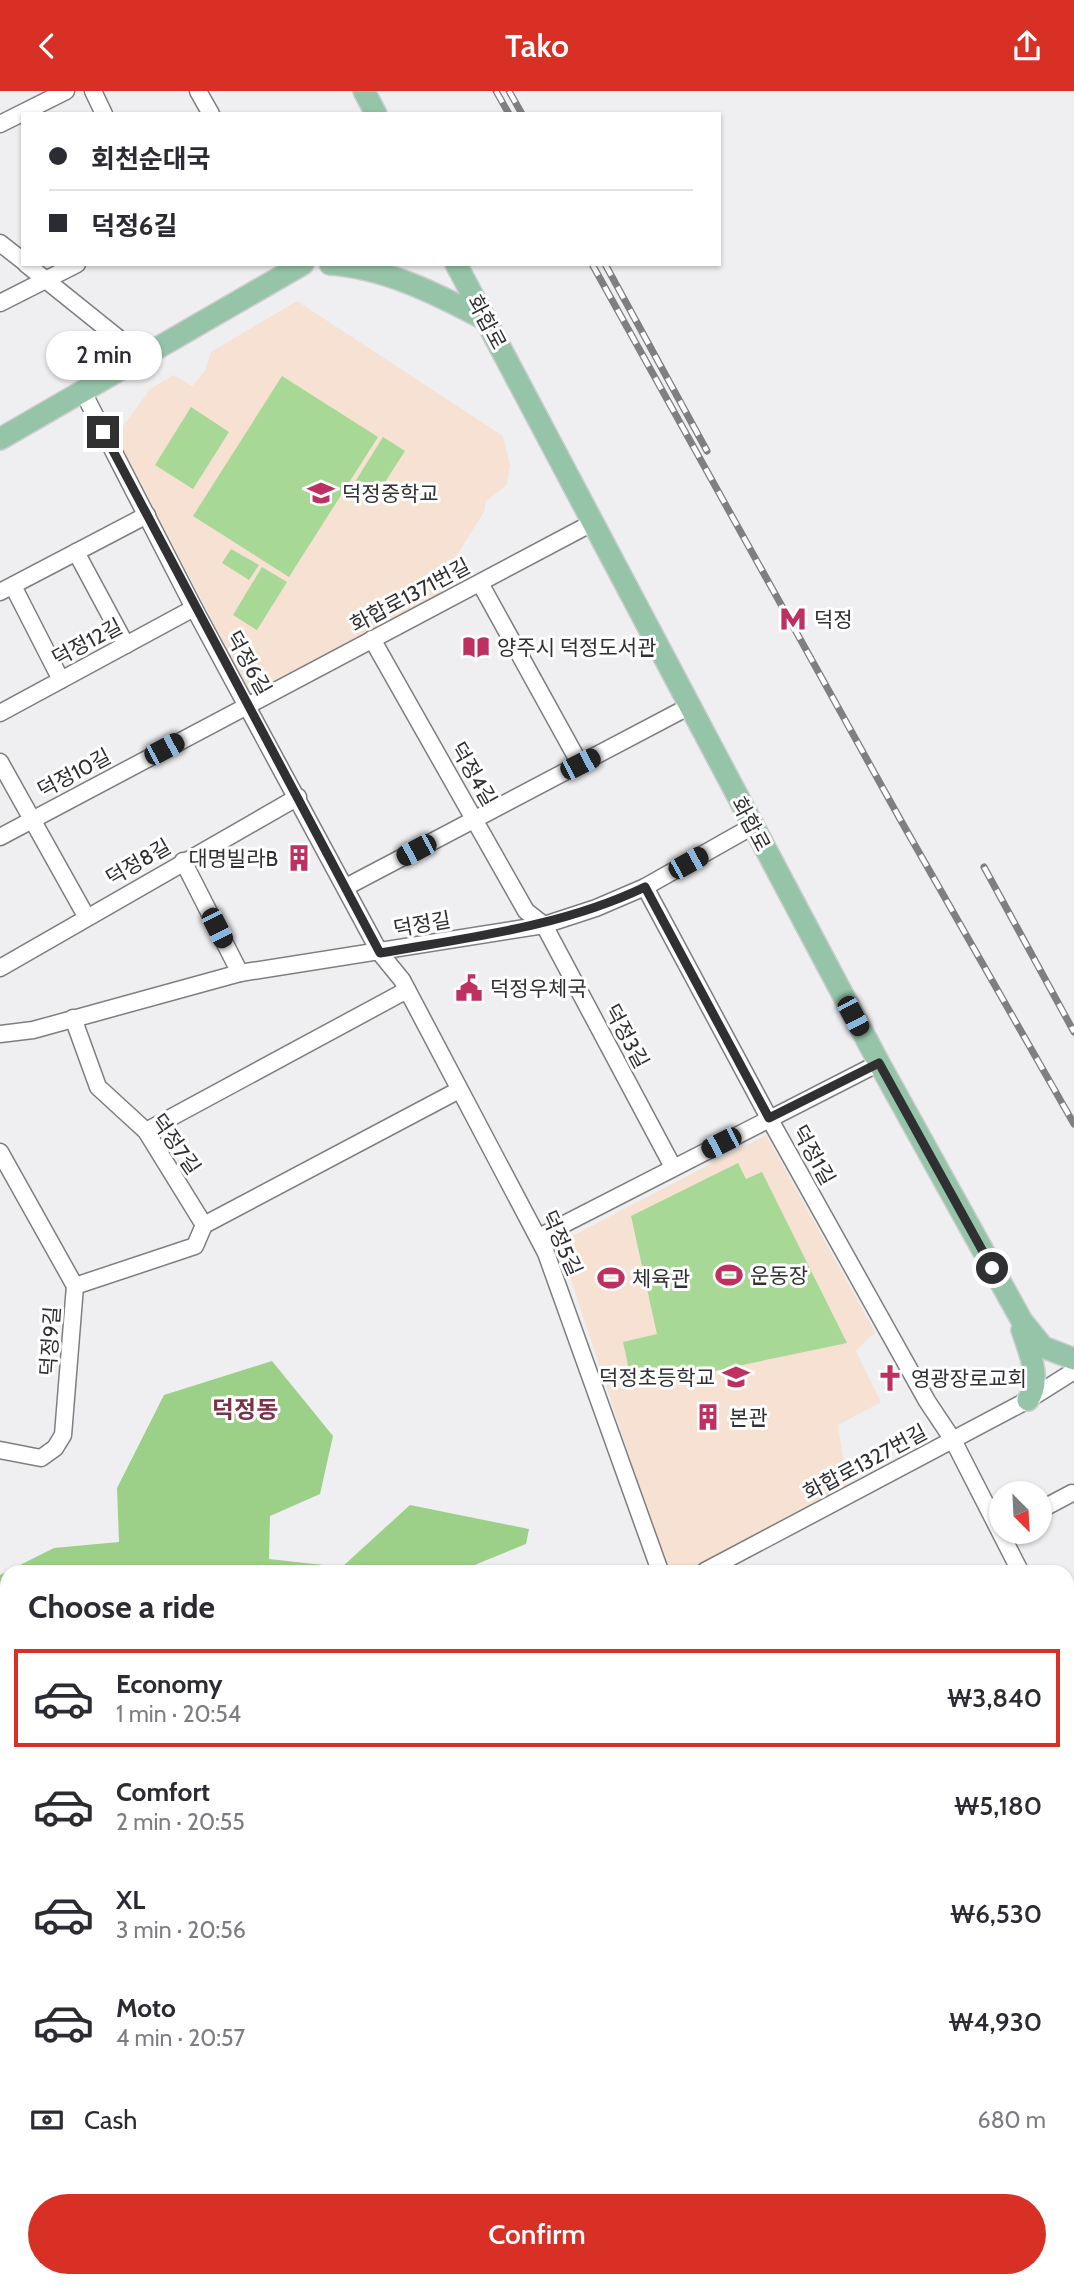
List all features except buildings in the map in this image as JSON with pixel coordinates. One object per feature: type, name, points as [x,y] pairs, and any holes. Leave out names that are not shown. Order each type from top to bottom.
[{"type":"main road","points":[[0,439],[300,266]]},
{"type":"main road","points":[[348,266],[421,286],[486,320]]},
{"type":"main road","name":"화합로","points":[[457,266],[688,707],[1016,1311],[1038,1343],[1074,1359]]},
{"type":"main road","points":[[1016,1311],[1035,1378],[1036,1395]]},
{"type":"street","points":[[24,112],[66,91]]},
{"type":"street","points":[[93,91],[103,112]]},
{"type":"street","points":[[198,91],[210,112]]},
{"type":"street","points":[[0,124],[21,114]]},
{"type":"street","points":[[0,243],[21,260]]},
{"type":"street","points":[[29,266],[143,358]]},
{"type":"street","points":[[0,303],[73,266]]},
{"type":"street","name":"덕정6길","points":[[83,392],[194,608],[380,953]]},
{"type":"street","points":[[61,680],[6,589],[147,515]]},
{"type":"street","name":"화합로1371번길","points":[[248,705],[592,523]]},
{"type":"street","points":[[76,552],[126,645]]},
{"type":"street","points":[[480,583],[580,764]]},
{"type":"street","name":"덕정12길","points":[[0,713],[194,608]]},
{"type":"street","name":"덕정4길","points":[[372,639],[526,911],[544,925]]},
{"type":"street","name":"덕정10길","points":[[0,837],[248,705]]},
{"type":"street","points":[[346,887],[688,707]]},
{"type":"street","name":"덕정10길","points":[[0,762],[86,916]]},
{"type":"street","name":"덕정8길","points":[[0,968],[86,916],[298,797]]},
{"type":"street","name":"덕정길","points":[[0,1034],[22,1033],[240,973],[544,925],[596,908],[645,887],[753,826]]},
{"type":"street","points":[[183,861],[240,973]]},
{"type":"street","name":"덕정1길","points":[[645,887],[769,1118],[927,1401],[953,1440],[989,1510]]},
{"type":"street","name":"덕정3길","points":[[544,925],[673,1167]]},
{"type":"street","name":"덕정5길","points":[[380,953],[407,990],[539,1237],[582,1348],[658,1565]]},
{"type":"street","points":[[146,1131],[407,990]]},
{"type":"street","name":"덕정7길","points":[[73,1018],[98,1087],[146,1131],[204,1225]]},
{"type":"street","points":[[539,1237],[879,1063]]},
{"type":"street","points":[[75,1286],[195,1246],[204,1225],[459,1090]]},
{"type":"street","name":"덕정9길","points":[[0,1152],[75,1286],[63,1435],[55,1448],[41,1458],[0,1450]]},
{"type":"street","points":[[1036,1395],[1074,1371]]},
{"type":"street","name":"화합로1327번길","points":[[716,1565],[1036,1395]]},
{"type":"street","points":[[1052,1504],[1072,1493]]},
{"type":"street","name":"덕정1길","points":[[1006,1544],[1017,1565]]},
{"type":"shaded area","name":"덕정중학교","points":[[297,301],[503,436],[510,465],[507,485],[486,501],[484,512],[453,561],[441,594],[262,692],[247,687],[116,436],[150,389],[173,375],[192,386],[205,371],[211,352]]},
{"type":"shaded area","name":"덕정초등학교","points":[[766,1135],[875,1332],[856,1351],[881,1402],[838,1425],[847,1486],[698,1565],[665,1565],[559,1243]]},
{"type":"green space","points":[[282,376],[378,437],[289,577],[193,516]]},
{"type":"green space","points":[[191,407],[229,432],[193,489],[155,465]]},
{"type":"green space","points":[[383,437],[405,451],[371,504],[350,490]]},
{"type":"green space","points":[[231,549],[259,565],[249,580],[222,563]]},
{"type":"green space","points":[[262,567],[287,582],[257,630],[233,615]]},
{"type":"green space","name":"운동장","points":[[738,1163],[746,1179],[762,1172],[847,1343],[633,1388],[623,1342],[657,1334],[631,1216]]},
{"type":"green space","points":[[272,1361],[333,1436],[320,1494],[270,1516],[269,1559],[324,1565],[20,1565],[54,1548],[119,1542],[117,1488],[164,1395]]},
{"type":"green space","points":[[410,1505],[529,1529],[526,1544],[475,1565],[344,1565]]},
{"type":"railway","points":[[496,91],[508,112]]},
{"type":"railway","points":[[509,91],[521,112]]},
{"type":"railway","points":[[593,266],[900,819],[1074,1124]]},
{"type":"railway","points":[[606,266],[707,451]]},
{"type":"railway","points":[[984,867],[1074,1032]]},
{"type":"place","name":"덕정중학교","points":[[321,493]]},
{"type":"place","name":"덕정","points":[[793,619]]},
{"type":"place","name":"양주시 덕정도서관","points":[[476,647]]},
{"type":"place","name":"대명빌라B","points":[[299,858]]},
{"type":"place","name":"덕정우체국","points":[[469,988]]},
{"type":"place","name":"운동장","points":[[729,1275]]},
{"type":"place","name":"체육관","points":[[611,1278]]},
{"type":"place","name":"덕정초등학교","points":[[736,1377]]},
{"type":"place","name":"영광장로교회","points":[[890,1378]]},
{"type":"place","name":"본관","points":[[708,1417]]},
{"type":"district","name":"덕정동","points":[[245,1409]]},
{"type":"route","points":[[103,432],[194,608],[380,953],[544,925],[596,908],[645,887],[769,1118],[879,1063],[992,1268]]}]
